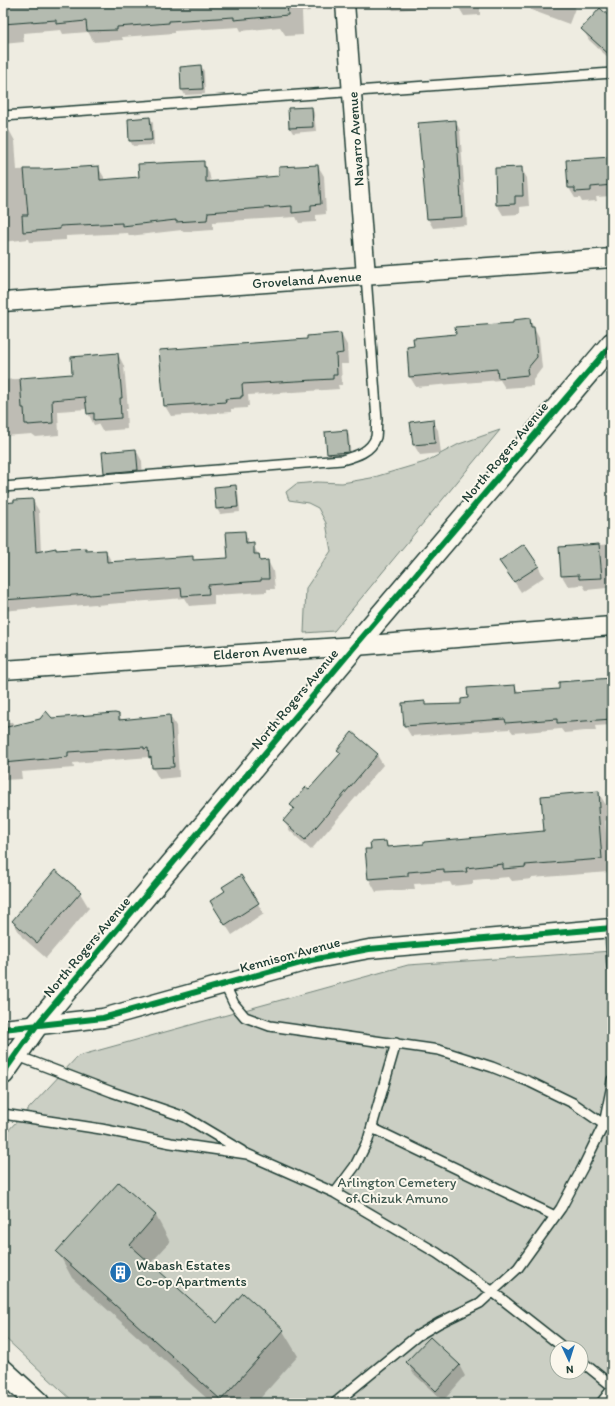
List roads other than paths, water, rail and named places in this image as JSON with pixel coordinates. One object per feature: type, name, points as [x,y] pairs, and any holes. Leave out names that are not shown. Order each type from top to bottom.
[{"type":"street","name":"Navarro Avenue","points":[[345,3],[366,276]]},
{"type":"street","name":"Groveland Avenue","points":[[3,302],[612,258]]},
{"type":"street","name":"North Rogers Avenue","points":[[3,1073],[36,1026],[612,344]]},
{"type":"street","name":"Elderon Avenue","points":[[3,670],[356,646],[612,626]]},
{"type":"street","name":"Kennison Avenue","points":[[3,1029],[103,1018],[311,960],[369,949],[611,928]]},
{"type":"street","points":[[3,1371],[38,1403]]},
{"type":"lane","points":[[3,116],[612,73]]},
{"type":"lane","points":[[3,487],[342,460],[358,456],[368,449],[376,437],[377,420],[366,276]]},
{"type":"lane","points":[[611,928],[612,967]]},
{"type":"lane","points":[[225,985],[234,1004],[245,1017],[270,1026],[438,1050],[492,1067],[530,1082],[573,1103],[612,1130]]},
{"type":"lane","points":[[335,1193],[355,1166],[368,1140],[396,1043]]},
{"type":"lane","points":[[15,1055],[112,1092],[185,1117],[247,1154],[335,1193],[437,1254],[493,1292],[554,1340]]},
{"type":"lane","points":[[335,1403],[417,1336],[439,1323],[480,1303],[518,1268],[555,1216],[583,1167],[604,1124],[612,1080]]},
{"type":"lane","points":[[3,1114],[101,1129],[171,1143],[247,1154]]},
{"type":"lane","points":[[372,1128],[555,1216]]},
{"type":"lane","points":[[589,1367],[612,1386]]},
{"type":"lane","points":[[601,1403],[612,1389]]},
{"type":"place","name":"Wabash Estates Co-op Apartments","points":[[120,1273]]},
{"type":"park label","name":"Arlington Cemetery of Chizuk Amuno","points":[[397,1190]]}]
